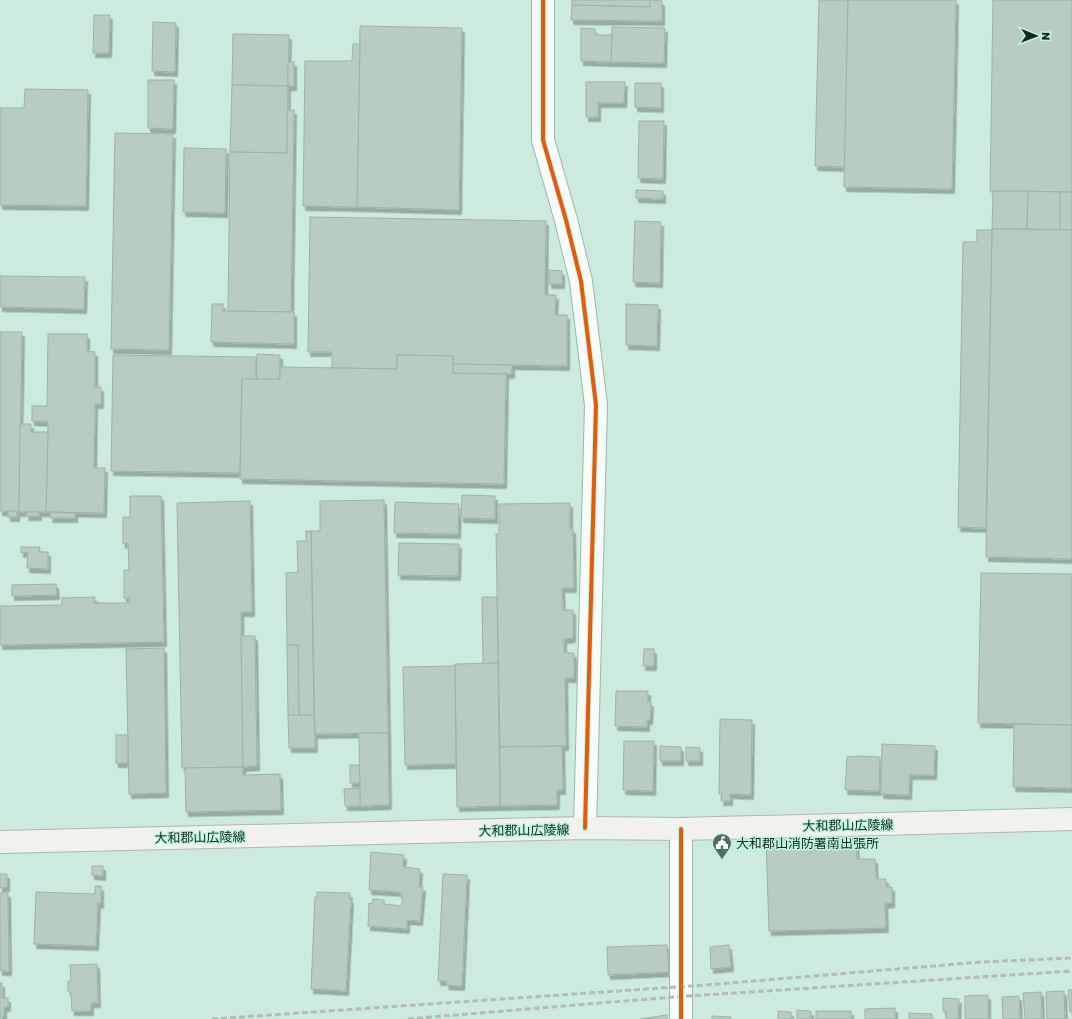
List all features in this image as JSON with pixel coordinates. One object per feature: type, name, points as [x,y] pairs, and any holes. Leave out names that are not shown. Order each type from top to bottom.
[{"type":"main road","name":"大和郡山広陵線","points":[[0,842],[585,828],[681,829],[1072,819]]},
{"type":"street","points":[[543,0],[543,140],[566,220],[581,281],[596,405],[585,828]]},
{"type":"street","points":[[681,829],[681,1019]]},
{"type":"building","points":[[572,0],[650,0],[650,7],[572,5]]},
{"type":"building","points":[[650,0],[662,1],[662,21],[571,20],[572,5],[650,7]]},
{"type":"building","points":[[819,0],[848,0],[845,167],[815,166]]},
{"type":"building","points":[[848,0],[956,0],[952,189],[844,187]]},
{"type":"building","points":[[993,0],[1072,0],[1072,192],[990,191]]},
{"type":"building","points":[[94,15],[110,15],[109,53],[93,53]]},
{"type":"building","points":[[153,22],[176,23],[175,72],[152,71]]},
{"type":"building","points":[[360,26],[462,28],[459,210],[357,207]]},
{"type":"building","points":[[612,27],[665,28],[664,63],[611,62]]},
{"type":"building","points":[[581,28],[595,29],[595,35],[612,35],[611,62],[581,61]]},
{"type":"building","points":[[233,34],[289,35],[288,86],[232,85]]},
{"type":"building","points":[[353,44],[360,44],[357,207],[303,206],[305,61],[352,61]]},
{"type":"building","points":[[288,62],[294,62],[294,86],[288,86]]},
{"type":"building","points":[[148,80],[174,80],[173,129],[148,128]]},
{"type":"building","points":[[586,82],[625,82],[624,103],[598,103],[598,117],[586,117]]},
{"type":"building","points":[[635,83],[661,83],[661,108],[635,107]]},
{"type":"building","points":[[232,85],[288,86],[287,153],[230,152]]},
{"type":"building","points":[[25,89],[88,90],[86,206],[0,205],[0,108],[24,108]]},
{"type":"building","points":[[287,110],[294,110],[291,312],[228,311],[230,152],[287,153]]},
{"type":"building","points":[[639,121],[664,121],[663,179],[638,178]]},
{"type":"building","points":[[115,133],[173,134],[169,350],[111,349]]},
{"type":"building","points":[[184,148],[226,149],[225,213],[183,212]]},
{"type":"building","points":[[636,190],[663,191],[663,199],[636,198]]},
{"type":"building","points":[[993,191],[1028,191],[1027,229],[992,229]]},
{"type":"building","points":[[1028,191],[1060,192],[1060,230],[1027,229]]},
{"type":"building","points":[[1060,192],[1072,192],[1072,230],[1060,230]]},
{"type":"building","points":[[310,217],[546,221],[545,295],[556,295],[555,315],[567,315],[567,366],[453,364],[453,356],[397,355],[397,369],[332,368],[332,352],[308,352]]},
{"type":"building","points":[[635,221],[661,222],[660,283],[633,282]]},
{"type":"building","points":[[992,229],[1072,230],[1072,559],[986,557]]},
{"type":"building","points":[[977,230],[992,230],[986,528],[958,527],[963,242],[977,242]]},
{"type":"building","points":[[549,270],[562,271],[562,284],[549,284]]},
{"type":"building","points":[[0,276],[85,277],[84,309],[0,307]]},
{"type":"building","points":[[212,304],[223,304],[223,311],[294,312],[294,344],[211,342]]},
{"type":"building","points":[[626,304],[658,305],[657,346],[626,345]]},
{"type":"building","points":[[0,332],[22,332],[19,512],[0,511]]},
{"type":"building","points":[[48,334],[87,334],[87,351],[95,352],[95,387],[101,387],[101,404],[95,404],[94,468],[105,468],[104,513],[46,512],[48,422],[32,421],[32,406],[47,406]]},
{"type":"building","points":[[257,354],[280,355],[280,379],[256,379]]},
{"type":"building","points":[[113,355],[256,357],[256,379],[242,379],[240,473],[111,471]]},
{"type":"building","points":[[397,355],[453,356],[453,373],[506,374],[504,484],[240,479],[242,379],[280,379],[280,367],[397,369]]},
{"type":"building","points":[[453,364],[512,365],[512,374],[453,373]]},
{"type":"building","points":[[20,424],[31,424],[31,432],[48,432],[46,512],[19,512]]},
{"type":"building","points":[[462,495],[495,496],[495,519],[461,518]]},
{"type":"building","points":[[130,496],[161,496],[164,642],[0,645],[0,606],[62,605],[62,598],[95,597],[94,603],[129,603],[129,598],[124,598],[124,570],[129,570],[128,543],[123,544],[123,517],[130,517]]},
{"type":"building","points":[[384,500],[388,733],[315,734],[311,531],[320,531],[320,501]]},
{"type":"building","points":[[250,501],[252,612],[241,612],[243,767],[182,768],[177,503]]},
{"type":"building","points":[[395,502],[459,504],[458,534],[394,533]]},
{"type":"building","points":[[570,503],[570,529],[573,529],[574,588],[562,588],[563,610],[573,610],[573,638],[564,639],[564,653],[574,653],[574,678],[565,678],[566,746],[500,747],[496,534],[499,534],[499,504]]},
{"type":"building","points":[[8,511],[17,511],[17,517],[8,517]]},
{"type":"building","points":[[27,512],[39,512],[39,516],[26,516]]},
{"type":"building","points":[[51,512],[75,513],[75,518],[50,518]]},
{"type":"building","points":[[306,531],[311,531],[314,715],[299,715],[298,645],[287,645],[286,573],[298,572],[297,541],[306,541]]},
{"type":"building","points":[[399,543],[459,544],[458,576],[398,575]]},
{"type":"building","points":[[21,547],[40,547],[39,552],[48,552],[48,569],[27,568],[28,552],[21,553]]},
{"type":"building","points":[[981,573],[1072,574],[1072,725],[978,723]]},
{"type":"building","points":[[56,584],[57,595],[12,596],[12,585]]},
{"type":"building","points":[[482,597],[497,597],[498,663],[483,664]]},
{"type":"building","points":[[241,636],[255,636],[257,766],[243,767]]},
{"type":"building","points":[[287,645],[298,645],[299,715],[288,715]]},
{"type":"building","points":[[164,648],[166,793],[129,794],[126,649]]},
{"type":"building","points":[[644,649],[654,649],[654,666],[643,666]]},
{"type":"building","points":[[498,663],[500,806],[457,807],[455,664]]},
{"type":"building","points":[[455,666],[456,764],[405,765],[403,667]]},
{"type":"building","points":[[616,691],[648,691],[648,702],[651,702],[650,720],[647,720],[647,727],[615,726]]},
{"type":"building","points":[[288,715],[314,715],[315,748],[289,748]]},
{"type":"building","points":[[720,719],[752,720],[751,795],[730,794],[730,801],[721,801],[722,794],[719,794]]},
{"type":"building","points":[[1014,724],[1072,725],[1072,788],[1013,787]]},
{"type":"building","points":[[359,733],[388,733],[389,805],[360,806]]},
{"type":"building","points":[[116,735],[128,735],[128,763],[116,763]]},
{"type":"building","points":[[624,741],[654,741],[653,791],[623,790]]},
{"type":"building","points":[[882,744],[935,746],[934,775],[910,775],[909,795],[881,794]]},
{"type":"building","points":[[562,746],[563,790],[557,790],[557,805],[500,806],[500,747]]},
{"type":"building","points":[[660,746],[681,747],[681,761],[660,761]]},
{"type":"building","points":[[686,747],[700,748],[700,761],[686,761]]},
{"type":"building","points":[[847,757],[880,757],[879,791],[845,790]]},
{"type":"building","points":[[350,765],[359,765],[360,783],[350,783]]},
{"type":"building","points":[[243,767],[243,775],[280,774],[281,810],[186,812],[185,768]]},
{"type":"building","points":[[360,788],[360,806],[345,806],[344,789]]},
{"type":"building","points":[[856,838],[857,859],[875,859],[876,879],[886,879],[886,887],[892,887],[892,903],[885,904],[886,928],[769,931],[766,840]]},
{"type":"building","points":[[371,852],[404,855],[403,867],[420,869],[419,887],[423,887],[420,921],[407,920],[407,929],[368,926],[369,903],[372,904],[373,899],[384,900],[384,904],[402,906],[402,895],[400,895],[400,892],[369,890]]},
{"type":"building","points":[[92,866],[103,866],[103,876],[92,875]]},
{"type":"building","points":[[0,874],[7,874],[7,887],[0,888]]},
{"type":"building","points":[[443,874],[467,875],[462,986],[446,985],[447,981],[438,981]]},
{"type":"building","points":[[95,886],[101,886],[101,904],[98,903],[96,946],[34,944],[36,892],[95,894]]},
{"type":"building","points":[[317,892],[350,893],[349,899],[351,899],[346,991],[311,989],[315,897],[317,897]]},
{"type":"building","points":[[0,893],[8,893],[9,971],[0,971]]},
{"type":"building","points":[[667,945],[669,972],[608,975],[607,947]]},
{"type":"building","points":[[729,945],[731,967],[711,969],[710,947]]},
{"type":"building","points":[[97,964],[98,1003],[91,1003],[91,1011],[72,1011],[71,992],[68,992],[68,981],[71,981],[70,965]]},
{"type":"building","points":[[0,983],[2,983],[2,998],[8,998],[8,1007],[4,1007],[4,1017],[0,1018]]},
{"type":"building","points":[[1068,990],[1072,990],[1072,1012],[1070,1012]]},
{"type":"building","points":[[1064,991],[1065,1019],[1047,1019],[1046,992]]},
{"type":"building","points":[[1041,992],[1042,1019],[1025,1019],[1023,993]]},
{"type":"building","points":[[988,995],[988,1019],[965,1019],[965,996]]},
{"type":"building","points":[[1019,996],[1020,1019],[1003,1019],[1002,997]]},
{"type":"building","points":[[943,998],[959,999],[958,1019],[946,1019],[946,1011],[943,1011]]},
{"type":"building","points":[[895,1008],[895,1019],[865,1019],[865,1009]]},
{"type":"building","points":[[797,1010],[811,1011],[811,1019],[797,1019]]},
{"type":"building","points":[[778,1011],[791,1012],[791,1019],[778,1019]]},
{"type":"building","points":[[816,1011],[851,1011],[851,1019],[816,1019]]},
{"type":"building","points":[[909,1013],[932,1014],[932,1019],[909,1019]]},
{"type":"building","points":[[667,1015],[667,1019],[640,1019]]},
{"type":"building","points":[[712,1016],[731,1017],[731,1019],[712,1019]]},
{"type":"railway","points":[[212,1019],[705,985],[982,962],[1072,958]]},
{"type":"railway","points":[[408,1019],[673,997],[1072,971]]},
{"type":"cycle path","points":[[543,0],[543,140],[566,220],[581,281],[596,405],[585,828]]},
{"type":"cycle path","points":[[681,829],[681,1019]]},
{"type":"place","name":"大和郡山消防署南出張所","points":[[722,860]]}]
